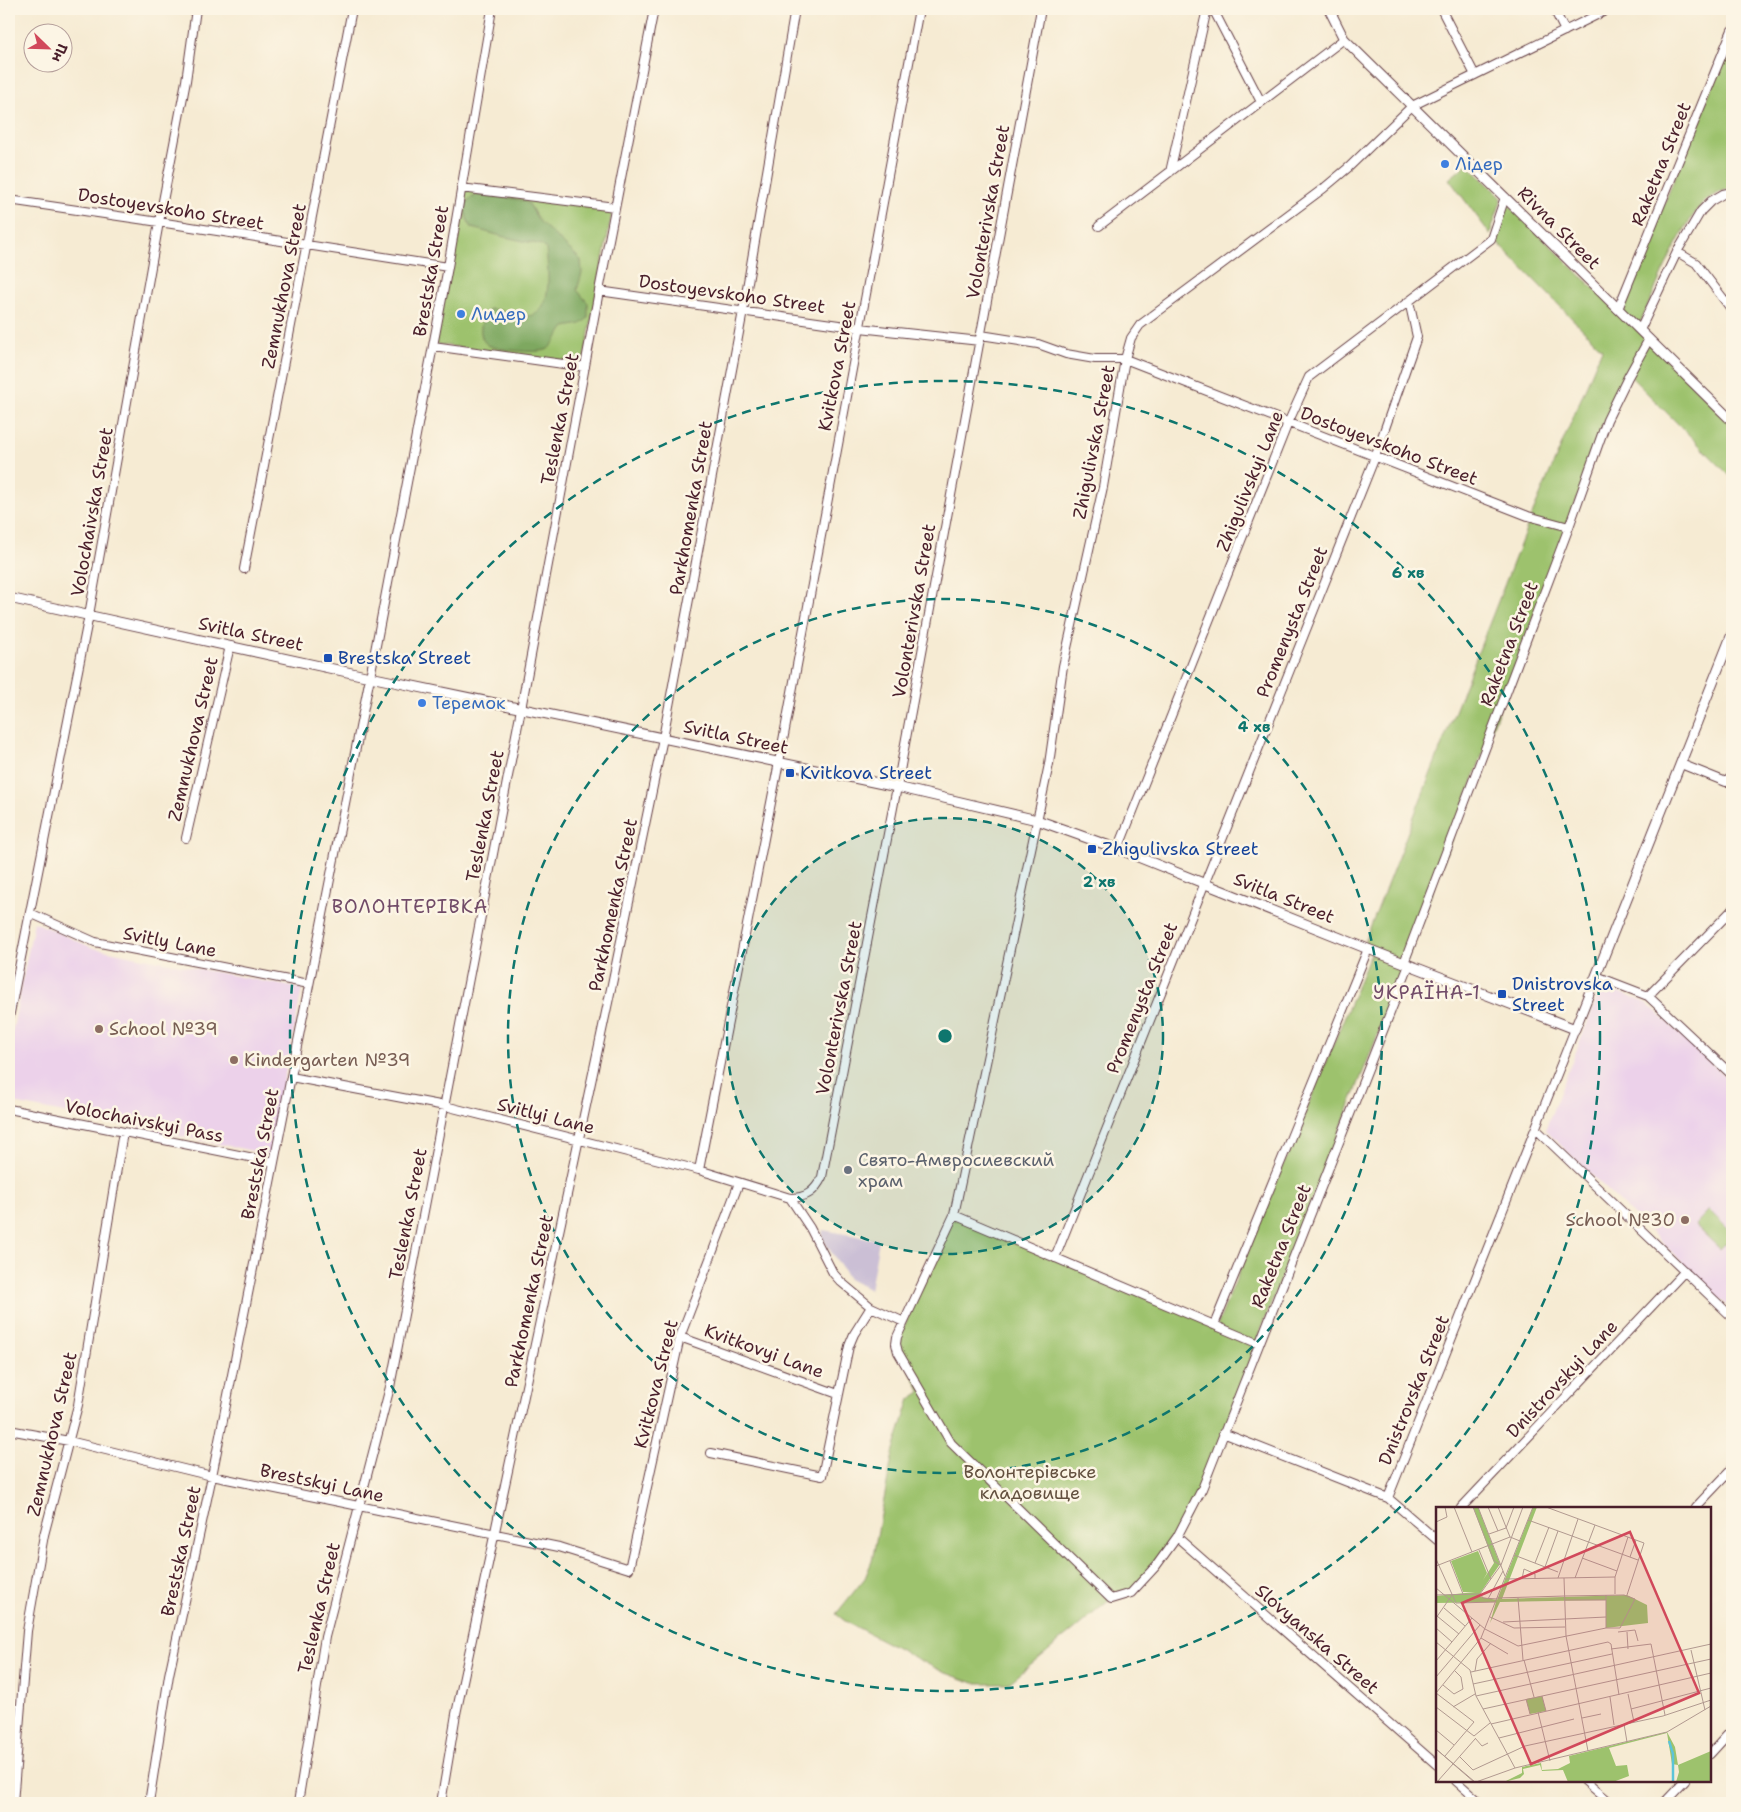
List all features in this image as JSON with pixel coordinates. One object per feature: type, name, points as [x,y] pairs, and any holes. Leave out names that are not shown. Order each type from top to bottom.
[{"type":"street","name":"Volochaivska Street","points":[[9,1018],[89,615],[186,81],[196,9]]},
{"type":"street","name":"Zemnukhova Street","points":[[244,569],[352,9]]},
{"type":"street","name":"Brestska Street","points":[[149,1803],[169,1675],[212,1476],[370,677],[448,267],[492,9]]},
{"type":"street","name":"Teslenka Street","points":[[298,1803],[325,1637],[390,1387],[654,9]]},
{"type":"street","name":"Parkhomenka Street","points":[[441,1803],[456,1714],[663,738],[743,311],[795,9]]},
{"type":"street","name":"Kvitkova Street","points":[[699,1170],[778,762],[919,9]]},
{"type":"street","name":"Volonterivska Street","points":[[790,1198],[801,1198],[810,1194],[822,1177],[897,787],[1040,9]]},
{"type":"street","points":[[1170,172],[1208,9]]},
{"type":"street","points":[[1213,9],[1261,102]]},
{"type":"street","name":"Rivna Street","points":[[1329,9],[1344,39],[1732,421]]},
{"type":"street","points":[[1441,9],[1475,75]]},
{"type":"street","points":[[1554,9],[1565,30]]},
{"type":"street","name":"Zhigulivska Street","points":[[904,1322],[954,1214],[1049,764],[1062,666],[1103,487],[1125,359],[1131,338],[1140,325],[1324,188],[1349,167],[1412,106],[1609,9]]},
{"type":"street","name":"Raketna Street","points":[[1618,309],[1732,30]]},
{"type":"street","points":[[1099,226],[1344,39]]},
{"type":"street","points":[[462,188],[615,207]]},
{"type":"street","points":[[1640,330],[1677,252],[1700,211],[1711,201],[1723,194],[1732,192]]},
{"type":"street","name":"Zhigulivskyi Lane","points":[[1118,849],[1288,423],[1309,377],[1491,240],[1505,197]]},
{"type":"street","name":"Dostoyevskoho Street","points":[[9,200],[448,267]]},
{"type":"street","points":[[1677,252],[1696,263],[1732,310]]},
{"type":"street","name":"Dostoyevskoho Street","points":[[599,290],[860,328],[1038,344],[1066,354],[1095,359],[1125,359],[1528,516],[1569,527]]},
{"type":"street","name":"Promenysta Street","points":[[1055,1258],[1375,456],[1417,337],[1409,301]]},
{"type":"street","name":"Raketna Street","points":[[904,1322],[897,1337],[898,1352],[951,1443],[1111,1599],[1131,1592],[1156,1566],[1177,1537],[1202,1489],[1406,964],[1607,420],[1649,339]]},
{"type":"street","points":[[433,346],[585,367]]},
{"type":"street","name":"Svitla Street","points":[[9,598],[370,677],[897,787],[1036,820],[1118,849],[1406,964],[1576,1029]]},
{"type":"street","name":"Dnistrovska Street","points":[[1388,1498],[1730,645],[1732,634]]},
{"type":"street","name":"Zemnukhova Street","points":[[186,838],[230,646]]},
{"type":"street","points":[[1681,764],[1726,782],[1732,776]]},
{"type":"street","points":[[1648,996],[1732,910]]},
{"type":"street","name":"Svitly Lane","points":[[30,913],[95,942],[309,984]]},
{"type":"street","name":"Raketna Street","points":[[1214,1325],[1368,949]]},
{"type":"street","points":[[1596,976],[1648,996],[1732,1076]]},
{"type":"street","name":"Svitlyi Lane","points":[[291,1077],[445,1106],[699,1170],[790,1198]]},
{"type":"street","name":"Volochaivskyi Pass","points":[[9,1109],[274,1162]]},
{"type":"street","points":[[1536,1129],[1732,1317]]},
{"type":"street","name":"Zemnukhova Street","points":[[13,1803],[28,1630],[44,1534],[78,1405],[123,1132]]},
{"type":"street","name":"Kvitkova Street","points":[[629,1569],[680,1337],[739,1183]]},
{"type":"street","points":[[790,1198],[810,1228],[833,1272],[841,1282],[871,1307],[904,1322]]},
{"type":"street","points":[[954,1214],[1258,1344]]},
{"type":"street","name":"Dnistrovskyi Lane","points":[[1462,1507],[1685,1271]]},
{"type":"street","points":[[711,1453],[822,1476],[849,1346],[854,1334],[871,1307]]},
{"type":"street","name":"Kvitkovyi Lane","points":[[680,1337],[838,1394]]},
{"type":"street","name":"Brestskyi Lane","points":[[9,1430],[69,1441],[212,1476],[559,1547],[629,1569]]},
{"type":"street","points":[[1223,1433],[1388,1498],[1436,1537]]},
{"type":"street","points":[[1696,1507],[1732,1469]]},
{"type":"street","name":"Slovyanska Street","points":[[1177,1537],[1436,1764]]},
{"type":"street","points":[[1711,1753],[1732,1730]]},
{"type":"street","points":[[1457,1782],[1481,1803]]},
{"type":"street","points":[[1586,1782],[1611,1803]]},
{"type":"street","points":[[1664,1803],[1684,1782]]},
{"type":"shaded area","name":"School №39","points":[[34,922],[93,948],[302,989],[269,1154],[9,1102],[9,1049]]},
{"type":"shaded area","name":"School №30","points":[[1602,986],[1647,1003],[1732,1083],[1732,1310],[1545,1130]]},
{"type":"shaded area","points":[[823,1230],[879,1240],[870,1290],[849,1279],[822,1238]]},
{"type":"green space","name":"Волонтерівське кладовище","points":[[1732,39],[1732,188],[1713,196],[1697,210],[1672,253],[1637,330],[1732,424],[1732,478],[1627,373],[1565,529],[1405,966],[1259,1334],[1244,1380],[1202,1489],[1177,1537],[1131,1593],[1111,1599],[1009,1683],[974,1683],[943,1672],[845,1621],[836,1614],[865,1578],[872,1561],[893,1453],[910,1399],[921,1392],[896,1344],[954,1215],[1217,1326],[1373,948],[1364,944],[1531,517],[1602,349],[1493,238],[1506,202],[1619,313]]},
{"type":"green space","points":[[1467,164],[1502,198],[1490,234],[1449,179]]},
{"type":"green space","points":[[463,190],[613,208],[583,365],[435,344]]},
{"type":"green space","points":[[478,195],[522,200],[529,204],[539,221],[581,260],[582,273],[577,290],[588,303],[588,318],[581,324],[565,327],[548,349],[520,351],[502,349],[490,346],[483,339],[481,329],[483,318],[489,309],[523,316],[533,315],[540,310],[545,301],[547,291],[548,268],[546,249],[542,245],[472,228],[466,217],[465,210],[469,199]]},
{"type":"green space","points":[[1709,1210],[1732,1233],[1732,1237],[1720,1249],[1695,1225]]},
{"type":"place","name":"Лідер","points":[[1445,164]]},
{"type":"place","name":"Лидер","points":[[461,314]]},
{"type":"place","name":"Brestska Street","points":[[328,658]]},
{"type":"place","name":"Теремок","points":[[422,703]]},
{"type":"place","name":"Kvitkova Street","points":[[790,773]]},
{"type":"place","name":"Zhigulivska Street","points":[[1092,849]]},
{"type":"place","name":"Dnistrovska Street","points":[[1502,994]]},
{"type":"place","name":"School №39","points":[[99,1029]]},
{"type":"place","name":"Kindergarten №39","points":[[234,1060]]},
{"type":"place","name":"Свято-Амвросиевский храм","points":[[848,1170]]},
{"type":"place","name":"School №30","points":[[1685,1220]]},
{"type":"district","name":"ВОЛОНТЕРІВКА","points":[[410,906]]},
{"type":"district","name":"УКРАЇНА-1","points":[[1427,992]]}]
